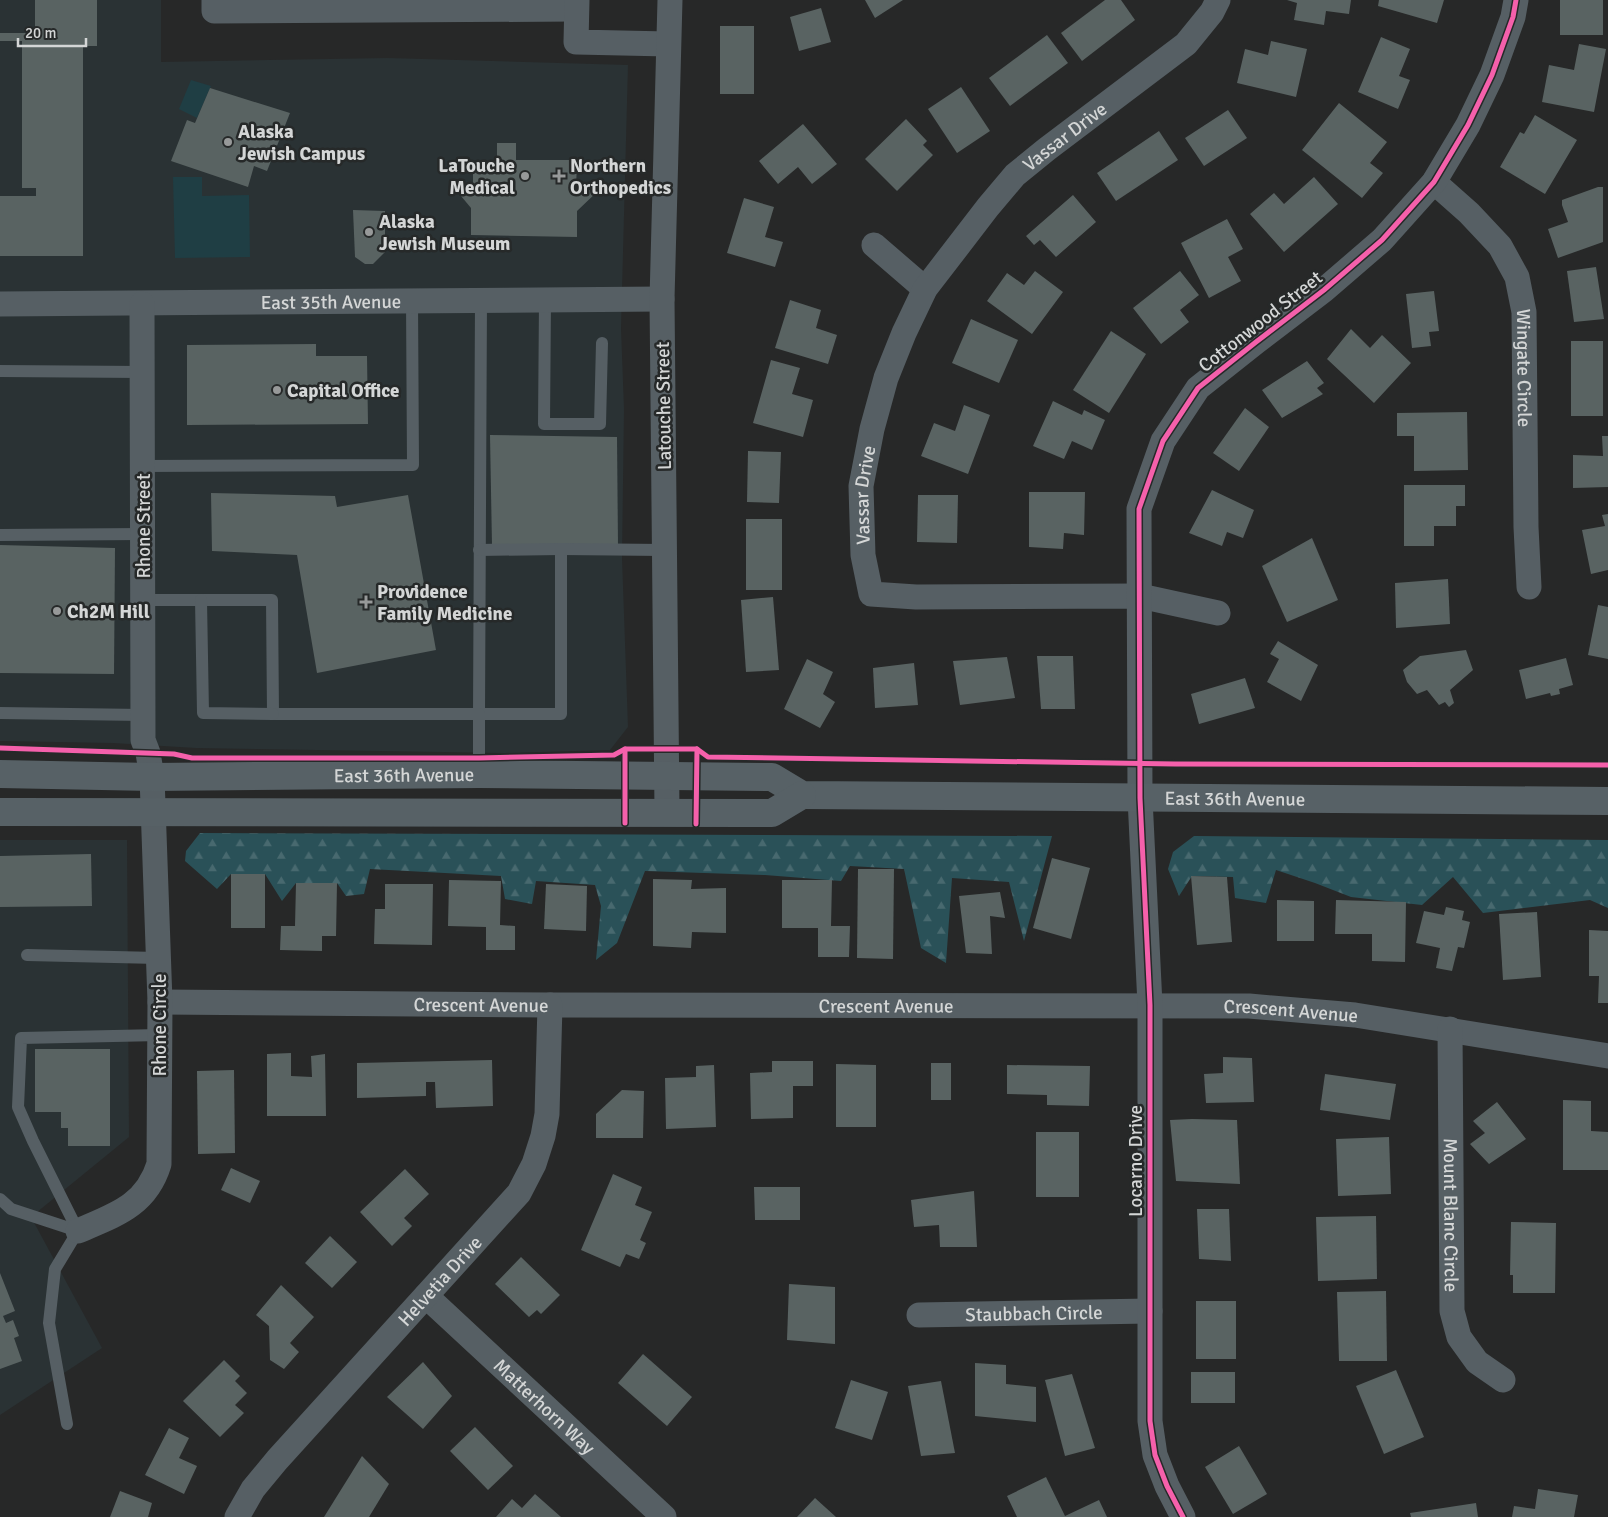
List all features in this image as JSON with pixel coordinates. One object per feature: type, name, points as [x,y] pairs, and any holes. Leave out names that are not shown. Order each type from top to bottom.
[{"type":"main road","name":"East 36th Avenue","points":[[0,774],[152,777],[479,774],[666,775],[772,777],[802,795],[1608,801]]},
{"type":"main road","name":"East 36th Avenue","points":[[0,812],[772,813],[802,795]]},
{"type":"street","points":[[214,0],[214,11],[576,4],[576,42],[668,44]]},
{"type":"street","name":"Latouche Street","points":[[667,812],[662,299],[670,0]]},
{"type":"street","name":"Vassar Drive","points":[[1140,596],[916,597],[871,594],[863,554],[861,486],[872,429],[886,378],[904,333],[926,289],[988,206],[1015,175],[1186,44],[1212,12],[1218,0]]},
{"type":"street","name":"Cottonwood Street","points":[[1140,798],[1139,509],[1163,441],[1198,388],[1324,290],[1382,240],[1434,182],[1468,125],[1492,75],[1513,17],[1516,0]]},
{"type":"street","name":"Wingate Circle","points":[[1434,182],[1469,213],[1500,246],[1517,276],[1524,312],[1528,587]]},
{"type":"street","points":[[874,244],[926,289]]},
{"type":"street","name":"East 35th Avenue","points":[[0,304],[662,299]]},
{"type":"street","name":"Rhone Street","points":[[142,304],[143,740],[148,753],[152,777]]},
{"type":"street","points":[[1140,596],[1218,613]]},
{"type":"street","name":"Rhone Circle","points":[[78,1230],[110,1217],[132,1205],[147,1189],[155,1176],[159,1164],[160,1002],[152,777]]},
{"type":"street","name":"Locarno Drive","points":[[1140,798],[1150,1005],[1150,1421],[1155,1455],[1167,1486],[1183,1517]]},
{"type":"street","name":"Crescent Avenue","points":[[160,1002],[550,1005],[1249,1006],[1355,1015],[1608,1056]]},
{"type":"street","name":"Helvetia Drive","points":[[237,1517],[253,1489],[277,1460],[519,1192],[534,1164],[543,1136],[547,1114],[550,1005]]},
{"type":"street","name":"Mount Blanc Circle","points":[[1450,1029],[1452,1311],[1459,1337],[1477,1362],[1503,1380]]},
{"type":"street","name":"Matterhorn Way","points":[[426,1296],[655,1514]]},
{"type":"street","name":"Staubbach Circle","points":[[919,1315],[1150,1311]]},
{"type":"lane","points":[[479,774],[481,300]]},
{"type":"lane","points":[[545,300],[544,424],[600,424],[602,343]]},
{"type":"lane","points":[[143,466],[413,465],[412,301]]},
{"type":"lane","points":[[0,371],[143,372]]},
{"type":"lane","points":[[0,535],[143,534]]},
{"type":"lane","points":[[201,600],[203,712],[273,714],[561,714],[561,549]]},
{"type":"lane","points":[[480,550],[664,550]]},
{"type":"lane","points":[[143,600],[272,600],[273,714]]},
{"type":"lane","points":[[0,713],[143,715]]},
{"type":"lane","points":[[27,955],[158,958]]},
{"type":"lane","points":[[78,1230],[18,1107],[21,1038],[160,1035]]},
{"type":"lane","points":[[0,1198],[11,1209],[78,1230]]},
{"type":"lane","points":[[68,1424],[49,1323],[55,1268],[78,1230]]},
{"type":"shaded area","points":[[0,0],[161,0],[161,62],[388,58],[628,65],[621,328],[624,409],[622,558],[628,727],[610,750],[505,753],[196,748],[113,743],[0,741]]},
{"type":"shaded area","points":[[191,80],[211,86],[197,118],[179,109]]},
{"type":"shaded area","points":[[173,177],[202,177],[202,196],[249,195],[250,257],[175,258]]},
{"type":"shaded area","points":[[0,840],[127,840],[129,1137],[31,1217],[102,1348],[0,1415]]},
{"type":"green space","points":[[200,833],[1052,836],[1024,941],[1009,882],[952,878],[946,963],[921,948],[904,869],[850,866],[841,881],[765,875],[645,871],[617,943],[596,960],[601,906],[595,885],[536,881],[532,904],[505,899],[501,876],[370,869],[364,894],[346,896],[337,883],[296,883],[282,901],[265,874],[231,874],[217,889],[185,861],[186,851]]},
{"type":"green space","points":[[1194,836],[1608,840],[1608,908],[1590,900],[1483,913],[1453,877],[1422,905],[1351,897],[1276,870],[1266,903],[1235,898],[1233,877],[1192,876],[1179,896],[1168,869],[1173,852]]},
{"type":"building","points":[[35,0],[97,0],[97,46],[83,46],[83,256],[0,256],[0,196],[36,196],[36,188],[22,188],[22,41],[0,41],[0,33],[35,33]]},
{"type":"building","points":[[865,0],[903,0],[875,18]]},
{"type":"building","points":[[1105,0],[1121,0],[1135,20],[1082,61],[1061,33]]},
{"type":"building","points":[[1287,0],[1351,0],[1349,14],[1326,11],[1324,25],[1294,20],[1297,3]]},
{"type":"building","points":[[1379,0],[1444,0],[1437,23],[1378,6]]},
{"type":"building","points":[[1560,0],[1603,0],[1603,35],[1560,35]]},
{"type":"building","points":[[821,8],[831,42],[799,51],[790,17]]},
{"type":"building","points":[[720,26],[754,26],[754,94],[720,94]]},
{"type":"building","points":[[1047,35],[1068,63],[1010,106],[989,78]]},
{"type":"building","points":[[1381,37],[1410,49],[1399,76],[1410,80],[1398,109],[1358,92]]},
{"type":"building","points":[[1271,41],[1307,49],[1296,97],[1237,83],[1245,49],[1268,55]]},
{"type":"building","points":[[1579,44],[1606,49],[1594,112],[1542,102],[1549,65],[1574,70]]},
{"type":"building","points":[[961,87],[990,131],[957,153],[928,109]]},
{"type":"building","name":"Alaska Jewish Campus","points":[[210,88],[290,113],[267,171],[254,166],[248,187],[171,161],[187,120],[195,123]]},
{"type":"building","points":[[1339,103],[1387,142],[1370,163],[1383,173],[1362,198],[1302,150]]},
{"type":"building","points":[[1228,110],[1247,138],[1204,166],[1185,138]]},
{"type":"building","points":[[1535,115],[1577,140],[1545,194],[1500,167],[1520,132],[1524,134]]},
{"type":"building","points":[[906,119],[927,141],[923,145],[933,155],[897,191],[865,159]]},
{"type":"building","points":[[803,124],[837,164],[812,184],[798,167],[778,184],[759,161]]},
{"type":"building","points":[[1159,131],[1178,160],[1116,201],[1097,173]]},
{"type":"building","name":"LaTouche Medical","points":[[497,143],[516,143],[516,160],[577,160],[576,190],[599,190],[577,211],[577,237],[471,235],[471,208],[456,190],[473,190],[473,161],[497,162]]},
{"type":"building","points":[[1314,177],[1338,204],[1284,252],[1250,214],[1274,193],[1284,204]]},
{"type":"building","points":[[1598,187],[1603,187],[1603,242],[1558,258],[1548,229],[1568,222],[1562,200]]},
{"type":"building","points":[[1073,195],[1096,222],[1056,257],[1040,240],[1034,245],[1026,236]]},
{"type":"building","points":[[744,198],[774,207],[765,237],[783,242],[775,267],[727,253]]},
{"type":"building","name":"Alaska Jewish Museum","points":[[353,210],[385,211],[385,252],[373,264],[365,264],[355,257]]},
{"type":"building","points":[[1227,219],[1243,249],[1228,257],[1241,281],[1209,298],[1181,243]]},
{"type":"building","points":[[1596,267],[1604,319],[1574,322],[1567,271]]},
{"type":"building","points":[[1035,271],[1063,292],[1032,334],[987,301],[1007,273],[1024,285]]},
{"type":"building","points":[[1180,271],[1199,295],[1180,310],[1189,322],[1161,344],[1133,308]]},
{"type":"building","points":[[1434,291],[1439,331],[1429,332],[1431,346],[1412,348],[1406,294]]},
{"type":"building","points":[[790,300],[821,310],[816,328],[837,335],[828,364],[775,348]]},
{"type":"building","points":[[971,319],[1018,340],[999,383],[952,363]]},
{"type":"building","points":[[1351,329],[1370,348],[1382,335],[1411,363],[1374,403],[1327,359]]},
{"type":"building","points":[[1111,331],[1146,354],[1109,413],[1073,390]]},
{"type":"building","points":[[1571,341],[1603,341],[1603,416],[1571,416]]},
{"type":"building","name":"Capital Office","points":[[316,344],[316,356],[367,356],[368,424],[187,425],[187,345]]},
{"type":"building","points":[[771,360],[800,368],[792,394],[813,400],[803,437],[753,423]]},
{"type":"building","points":[[1307,361],[1324,383],[1317,388],[1323,394],[1282,418],[1262,390]]},
{"type":"building","points":[[1053,401],[1082,415],[1084,410],[1105,420],[1092,450],[1072,441],[1064,459],[1033,446]]},
{"type":"building","points":[[964,405],[990,415],[968,474],[921,456],[934,423],[955,431]]},
{"type":"building","points":[[1245,408],[1269,427],[1239,471],[1213,453]]},
{"type":"building","points":[[1467,412],[1468,470],[1414,471],[1414,436],[1397,436],[1397,413]]},
{"type":"building","points":[[490,435],[617,437],[618,546],[492,546]]},
{"type":"building","points":[[1602,436],[1608,436],[1608,487],[1573,488],[1573,455],[1603,456]]},
{"type":"building","points":[[748,451],[781,452],[779,503],[747,502]]},
{"type":"building","points":[[1404,485],[1465,485],[1465,506],[1456,506],[1456,526],[1434,526],[1434,546],[1404,546]]},
{"type":"building","points":[[1212,490],[1254,510],[1243,538],[1227,532],[1222,546],[1189,533]]},
{"type":"building","points":[[1029,492],[1085,492],[1084,535],[1064,533],[1063,549],[1029,547]]},
{"type":"building","name":"Providence Family Medicine","points":[[211,493],[335,496],[337,507],[408,495],[436,650],[317,673],[297,555],[212,551]]},
{"type":"building","points":[[918,495],[958,495],[957,543],[917,542]]},
{"type":"building","points":[[1608,514],[1608,570],[1591,574],[1582,530],[1605,526],[1602,515]]},
{"type":"building","points":[[746,519],[782,519],[782,590],[746,590]]},
{"type":"building","points":[[1312,538],[1338,600],[1287,622],[1262,566]]},
{"type":"building","name":"Ch2M Hill","points":[[0,545],[115,548],[114,674],[0,673]]},
{"type":"building","points":[[1448,579],[1450,624],[1396,628],[1395,583]]},
{"type":"building","points":[[773,597],[779,670],[746,672],[741,600]]},
{"type":"building","points":[[1598,605],[1608,607],[1608,659],[1588,655]]},
{"type":"building","points":[[1278,641],[1318,665],[1301,701],[1267,682],[1279,659],[1270,654]]},
{"type":"building","points":[[1466,650],[1473,670],[1450,690],[1454,703],[1449,707],[1445,702],[1439,705],[1427,690],[1417,694],[1407,682],[1403,670],[1420,656]]},
{"type":"building","points":[[1037,656],[1073,656],[1075,709],[1041,709]]},
{"type":"building","points":[[1007,657],[1015,698],[960,705],[953,661]]},
{"type":"building","points":[[1566,658],[1573,685],[1559,689],[1560,694],[1551,696],[1550,693],[1526,699],[1519,670]]},
{"type":"building","points":[[807,659],[833,672],[823,694],[835,702],[820,728],[784,709]]},
{"type":"building","points":[[914,663],[918,705],[875,708],[873,668]]},
{"type":"building","points":[[1245,678],[1255,708],[1199,724],[1191,694]]},
{"type":"building","points":[[91,854],[92,906],[0,907],[0,856]]},
{"type":"building","points":[[1052,858],[1090,868],[1071,939],[1033,928]]},
{"type":"building","points":[[858,869],[894,869],[893,959],[857,958]]},
{"type":"building","points":[[231,874],[265,874],[265,928],[231,928]]},
{"type":"building","points":[[1191,876],[1227,877],[1232,942],[1197,945]]},
{"type":"building","points":[[653,879],[692,880],[691,889],[726,888],[726,933],[692,932],[691,948],[653,946]]},
{"type":"building","points":[[449,880],[501,881],[500,925],[515,926],[515,950],[486,950],[486,927],[448,926]]},
{"type":"building","points":[[782,880],[832,880],[831,926],[850,926],[849,957],[818,957],[818,928],[782,928]]},
{"type":"building","points":[[296,883],[337,883],[336,936],[322,936],[322,951],[280,950],[281,926],[295,926]]},
{"type":"building","points":[[385,884],[433,884],[432,945],[374,944],[375,909],[385,909]]},
{"type":"building","points":[[546,884],[587,886],[586,931],[544,929]]},
{"type":"building","points":[[1000,892],[1005,918],[990,916],[992,954],[966,953],[959,896]]},
{"type":"building","points":[[1277,900],[1314,901],[1314,941],[1277,941]]},
{"type":"building","points":[[1336,900],[1406,902],[1405,962],[1372,961],[1372,934],[1335,934]]},
{"type":"building","points":[[1446,907],[1464,911],[1462,920],[1470,922],[1464,948],[1458,947],[1452,971],[1436,968],[1440,948],[1416,943],[1424,911],[1444,915]]},
{"type":"building","points":[[1537,912],[1541,977],[1503,980],[1499,914]]},
{"type":"building","points":[[1589,930],[1608,931],[1608,1003],[1598,1003],[1599,976],[1589,976]]},
{"type":"building","points":[[35,1049],[110,1049],[110,1146],[68,1146],[68,1128],[61,1128],[61,1112],[35,1112]]},
{"type":"building","points":[[291,1053],[291,1076],[312,1077],[311,1056],[325,1054],[326,1116],[267,1116],[267,1054]]},
{"type":"building","points":[[1223,1057],[1252,1058],[1254,1102],[1206,1103],[1204,1074],[1223,1073]]},
{"type":"building","points":[[492,1060],[493,1106],[436,1108],[435,1082],[426,1082],[426,1096],[357,1098],[357,1063]]},
{"type":"building","points":[[772,1061],[813,1061],[813,1086],[793,1086],[793,1118],[751,1119],[750,1073],[772,1072]]},
{"type":"building","points":[[931,1063],[951,1063],[951,1100],[931,1100]]},
{"type":"building","points":[[836,1064],[876,1065],[876,1127],[836,1127]]},
{"type":"building","points":[[714,1065],[716,1127],[666,1129],[665,1078],[696,1077],[696,1066]]},
{"type":"building","points":[[1007,1065],[1090,1066],[1089,1106],[1047,1105],[1047,1095],[1007,1094]]},
{"type":"building","points":[[234,1070],[235,1153],[198,1154],[197,1071]]},
{"type":"building","points":[[1325,1074],[1396,1084],[1390,1120],[1320,1110]]},
{"type":"building","points":[[622,1090],[644,1091],[643,1138],[596,1138],[596,1114]]},
{"type":"building","points":[[1563,1100],[1591,1101],[1591,1131],[1608,1132],[1608,1170],[1563,1170]]},
{"type":"building","points":[[1497,1102],[1526,1139],[1489,1164],[1470,1144],[1485,1133],[1473,1121]]},
{"type":"building","points":[[1170,1120],[1237,1120],[1240,1184],[1176,1181]]},
{"type":"building","points":[[1036,1132],[1079,1132],[1079,1197],[1036,1197]]},
{"type":"building","points":[[1389,1137],[1391,1194],[1338,1196],[1336,1139]]},
{"type":"building","points":[[231,1168],[260,1181],[250,1203],[221,1190]]},
{"type":"building","points":[[405,1169],[429,1194],[404,1218],[412,1226],[392,1246],[360,1212]]},
{"type":"building","points":[[613,1174],[642,1187],[635,1205],[652,1212],[640,1240],[646,1243],[639,1259],[626,1254],[620,1267],[581,1250]]},
{"type":"building","points":[[754,1187],[800,1187],[800,1220],[755,1220]]},
{"type":"building","points":[[974,1191],[977,1247],[940,1247],[939,1225],[914,1227],[911,1200]]},
{"type":"building","points":[[1197,1209],[1229,1209],[1231,1261],[1199,1259]]},
{"type":"building","points":[[1376,1216],[1377,1279],[1318,1281],[1316,1217]]},
{"type":"building","points":[[1511,1222],[1556,1223],[1555,1293],[1513,1293],[1513,1275],[1510,1275]]},
{"type":"building","points":[[330,1236],[357,1262],[332,1288],[305,1263]]},
{"type":"building","points":[[521,1257],[560,1295],[541,1314],[537,1310],[529,1317],[495,1284]]},
{"type":"building","points":[[0,1273],[15,1311],[3,1316],[6,1323],[13,1320],[19,1336],[14,1338],[22,1361],[0,1369]]},
{"type":"building","points":[[789,1284],[835,1287],[835,1344],[787,1340]]},
{"type":"building","points":[[281,1285],[314,1317],[290,1343],[299,1352],[284,1369],[270,1360],[269,1326],[256,1315]]},
{"type":"building","points":[[1386,1291],[1387,1361],[1339,1361],[1337,1292]]},
{"type":"building","points":[[1196,1301],[1236,1301],[1236,1359],[1196,1359]]},
{"type":"building","points":[[643,1354],[692,1397],[667,1426],[618,1383]]},
{"type":"building","points":[[224,1360],[240,1376],[235,1381],[247,1393],[235,1405],[244,1413],[220,1437],[183,1401]]},
{"type":"building","points":[[423,1362],[452,1396],[423,1429],[387,1397]]},
{"type":"building","points":[[975,1363],[1006,1365],[1006,1384],[1036,1387],[1036,1422],[975,1416]]},
{"type":"building","points":[[1396,1370],[1424,1437],[1384,1454],[1356,1386]]},
{"type":"building","points":[[1191,1372],[1235,1372],[1235,1403],[1191,1403]]},
{"type":"building","points":[[1072,1374],[1095,1448],[1065,1456],[1045,1380]]},
{"type":"building","points":[[851,1380],[888,1392],[872,1440],[835,1428]]},
{"type":"building","points":[[941,1381],[955,1453],[921,1456],[908,1386]]},
{"type":"building","points":[[475,1427],[513,1466],[488,1490],[450,1451]]},
{"type":"building","points":[[169,1428],[189,1438],[179,1458],[197,1466],[184,1494],[145,1475]]},
{"type":"building","points":[[1239,1446],[1267,1494],[1233,1514],[1205,1467]]},
{"type":"building","points":[[362,1456],[389,1484],[369,1517],[324,1517]]},
{"type":"building","points":[[1046,1477],[1065,1516],[1099,1500],[1107,1517],[1017,1517],[1007,1496]]},
{"type":"building","points":[[1538,1489],[1578,1495],[1574,1517],[1512,1517],[1514,1506],[1535,1509]]},
{"type":"building","points":[[120,1491],[152,1503],[148,1517],[110,1517]]},
{"type":"building","points":[[535,1494],[561,1517],[496,1517],[512,1499],[522,1508]]},
{"type":"building","points":[[815,1498],[836,1517],[797,1517]]},
{"type":"building","points":[[1476,1503],[1478,1517],[1411,1517],[1410,1513]]},
{"type":"cycle path","points":[[1183,1517],[1167,1486],[1155,1455],[1150,1421],[1150,1005],[1140,798],[1139,509],[1163,441],[1198,388],[1324,290],[1382,240],[1434,182],[1468,125],[1492,75],[1513,17],[1516,0]]},
{"type":"cycle path","points":[[0,748],[174,754],[192,758],[479,758],[614,755],[625,749]]},
{"type":"cycle path","points":[[625,823],[625,749],[697,749],[696,824]]},
{"type":"cycle path","points":[[697,749],[708,757],[1175,764],[1608,765]]},
{"type":"place","name":"Alaska Jewish Campus","points":[[228,142]]},
{"type":"place","name":"LaTouche Medical","points":[[525,176]]},
{"type":"place","name":"Northern Orthopedics","points":[[559,176]]},
{"type":"place","name":"Alaska Jewish Museum","points":[[369,232]]},
{"type":"place","name":"Capital Office","points":[[277,390]]},
{"type":"place","name":"Providence Family Medicine","points":[[366,602]]},
{"type":"place","name":"Ch2M Hill","points":[[57,611]]}]
